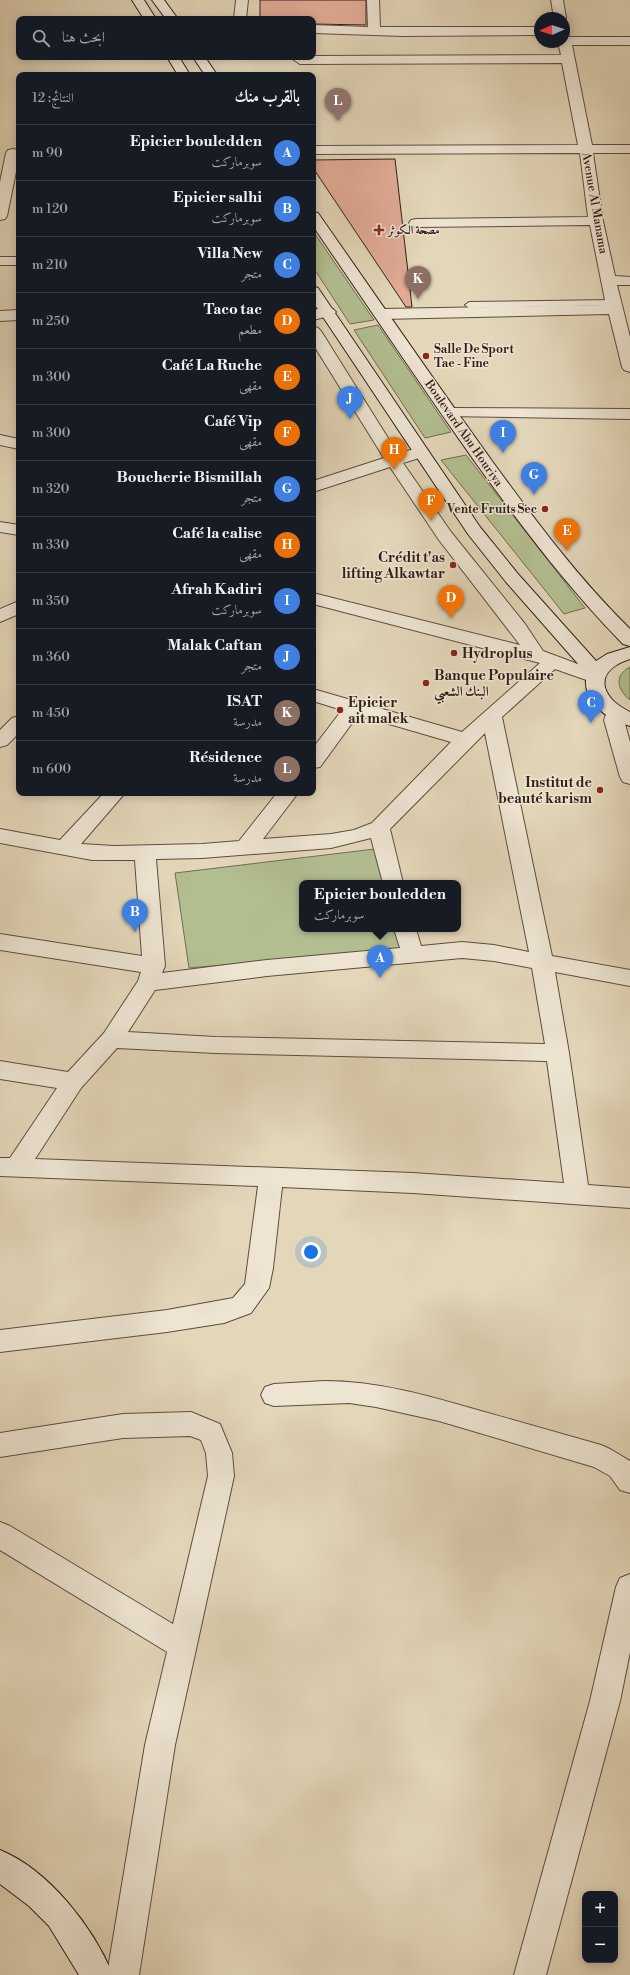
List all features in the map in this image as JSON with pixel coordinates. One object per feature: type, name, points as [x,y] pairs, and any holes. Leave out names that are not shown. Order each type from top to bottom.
[{"type":"street","points":[[138,0],[148,16]]},
{"type":"street","points":[[158,0],[170,16]]},
{"type":"street","points":[[240,16],[242,0]]},
{"type":"street","points":[[373,0],[374,31]]},
{"type":"street","points":[[557,0],[559,12]]},
{"type":"street","points":[[316,29],[374,31],[534,31]]},
{"type":"street","points":[[570,40],[630,40]]},
{"type":"street","name":"Avenue Al Manama","points":[[566,48],[586,150],[596,221],[610,280],[614,306],[630,367]]},
{"type":"street","points":[[316,60],[548,53],[569,59]]},
{"type":"street","points":[[175,60],[182,72]]},
{"type":"street","points":[[201,60],[210,72]]},
{"type":"street","points":[[316,150],[630,150]]},
{"type":"street","points":[[1,209],[11,153]]},
{"type":"street","points":[[1,209],[16,203]]},
{"type":"street","name":"Boulevard Abu Houriya","points":[[316,220],[450,413],[538,536],[600,610],[630,640]]},
{"type":"street","points":[[416,223],[596,221]]},
{"type":"street","points":[[0,261],[16,261]]},
{"type":"street","points":[[610,280],[630,281]]},
{"type":"street","points":[[318,305],[474,530],[512,578],[596,675]]},
{"type":"street","points":[[381,314],[614,306]]},
{"type":"street","points":[[0,316],[16,315]]},
{"type":"street","points":[[316,336],[393,460],[445,536],[518,628],[544,658]]},
{"type":"street","points":[[450,413],[630,414]]},
{"type":"street","points":[[0,440],[16,443]]},
{"type":"street","points":[[316,486],[420,452]]},
{"type":"street","points":[[0,527],[16,530]]},
{"type":"street","points":[[316,599],[544,658],[596,675]]},
{"type":"street","points":[[630,653],[611,660],[602,666],[596,675],[594,685],[596,694],[602,702],[622,716],[614,720],[630,777]]},
{"type":"street","points":[[0,836],[92,853],[145,854],[331,842],[357,836],[379,828],[465,740],[492,716],[544,658]]},
{"type":"street","points":[[316,696],[465,740]]},
{"type":"street","points":[[316,758],[354,707]]},
{"type":"street","points":[[492,716],[500,763],[542,961],[558,1053],[577,1194]]},
{"type":"street","points":[[0,741],[16,725]]},
{"type":"street","points":[[65,848],[112,796]]},
{"type":"street","points":[[246,847],[286,796]]},
{"type":"street","points":[[379,828],[392,880]]},
{"type":"street","points":[[8,1168],[72,1082],[112,1039],[151,975],[145,854]]},
{"type":"street","points":[[406,932],[412,954]]},
{"type":"street","points":[[0,942],[151,975],[267,968],[412,954],[468,951],[542,961],[630,978]]},
{"type":"street","points":[[112,1039],[199,1044],[558,1053]]},
{"type":"street","points":[[0,1070],[72,1082]]},
{"type":"street","points":[[8,1168],[444,1185],[630,1198]]},
{"type":"street","points":[[0,1341],[167,1321],[224,1312],[242,1306],[257,1288],[262,1263],[271,1178]]},
{"type":"street","points":[[274,1395],[349,1392],[376,1396],[439,1410],[601,1457],[619,1468],[630,1481]]},
{"type":"street","points":[[0,1445],[123,1426],[191,1424],[211,1432],[218,1453],[221,1476],[160,1745],[123,1975]]},
{"type":"street","points":[[0,1535],[182,1645]]},
{"type":"street","points":[[530,1975],[603,1708],[624,1647],[630,1587]]},
{"type":"street","points":[[0,1865],[40,1895],[60,1915],[97,1975]]},
{"type":"lane","points":[[469,305],[614,306]]},
{"type":"green space","points":[[316,235],[374,320],[350,324],[316,272]]},
{"type":"green space","points":[[378,325],[451,432],[425,438],[354,330]]},
{"type":"green space","points":[[466,455],[585,608],[564,614],[441,460]]},
{"type":"green space","points":[[630,667],[630,700],[620,688],[619,679],[621,675]]},
{"type":"green space","points":[[375,849],[383,880],[299,880],[299,932],[398,932],[403,949],[189,968],[175,873]]},
{"type":"building","points":[[260,0],[366,0],[366,25],[316,24],[316,16],[260,16]]},
{"type":"building","name":"مصحة الكوثر","points":[[395,159],[412,307],[406,307],[316,172],[316,160]]},
{"type":"place","name":"Résidence","points":[[338,121]]},
{"type":"place","name":"مصحة الكوثر","points":[[379,230]]},
{"type":"place","name":"ISAT","points":[[418,299]]},
{"type":"place","name":"Salle De Sport Tae - Fine","points":[[426,356]]},
{"type":"place","name":"Malak Caftan","points":[[350,419]]},
{"type":"place","name":"Afrah Kadiri","points":[[503,453]]},
{"type":"place","name":"Café la calise","points":[[394,470]]},
{"type":"place","name":"Boucherie Bismillah","points":[[534,495]]},
{"type":"place","name":"Vente Fruits Sec","points":[[545,509]]},
{"type":"place","name":"Café Vip","points":[[431,521]]},
{"type":"place","name":"Café La Ruche","points":[[567,551]]},
{"type":"place","name":"Crédit t'as lifting Alkawtar","points":[[453,565]]},
{"type":"place","name":"Taco tac","points":[[451,618]]},
{"type":"place","name":"Hydroplus","points":[[454,653]]},
{"type":"place","name":"Banque Populaire البنك الشعبي","points":[[426,683]]},
{"type":"place","name":"Epicier ait malek","points":[[340,710]]},
{"type":"place","name":"Villa New","points":[[591,723]]},
{"type":"place","name":"Institut de beauté karism","points":[[600,790]]},
{"type":"place","name":"Epicier salhi","points":[[135,932]]},
{"type":"place","name":"Epicier bouledden","points":[[380,978]]}]
